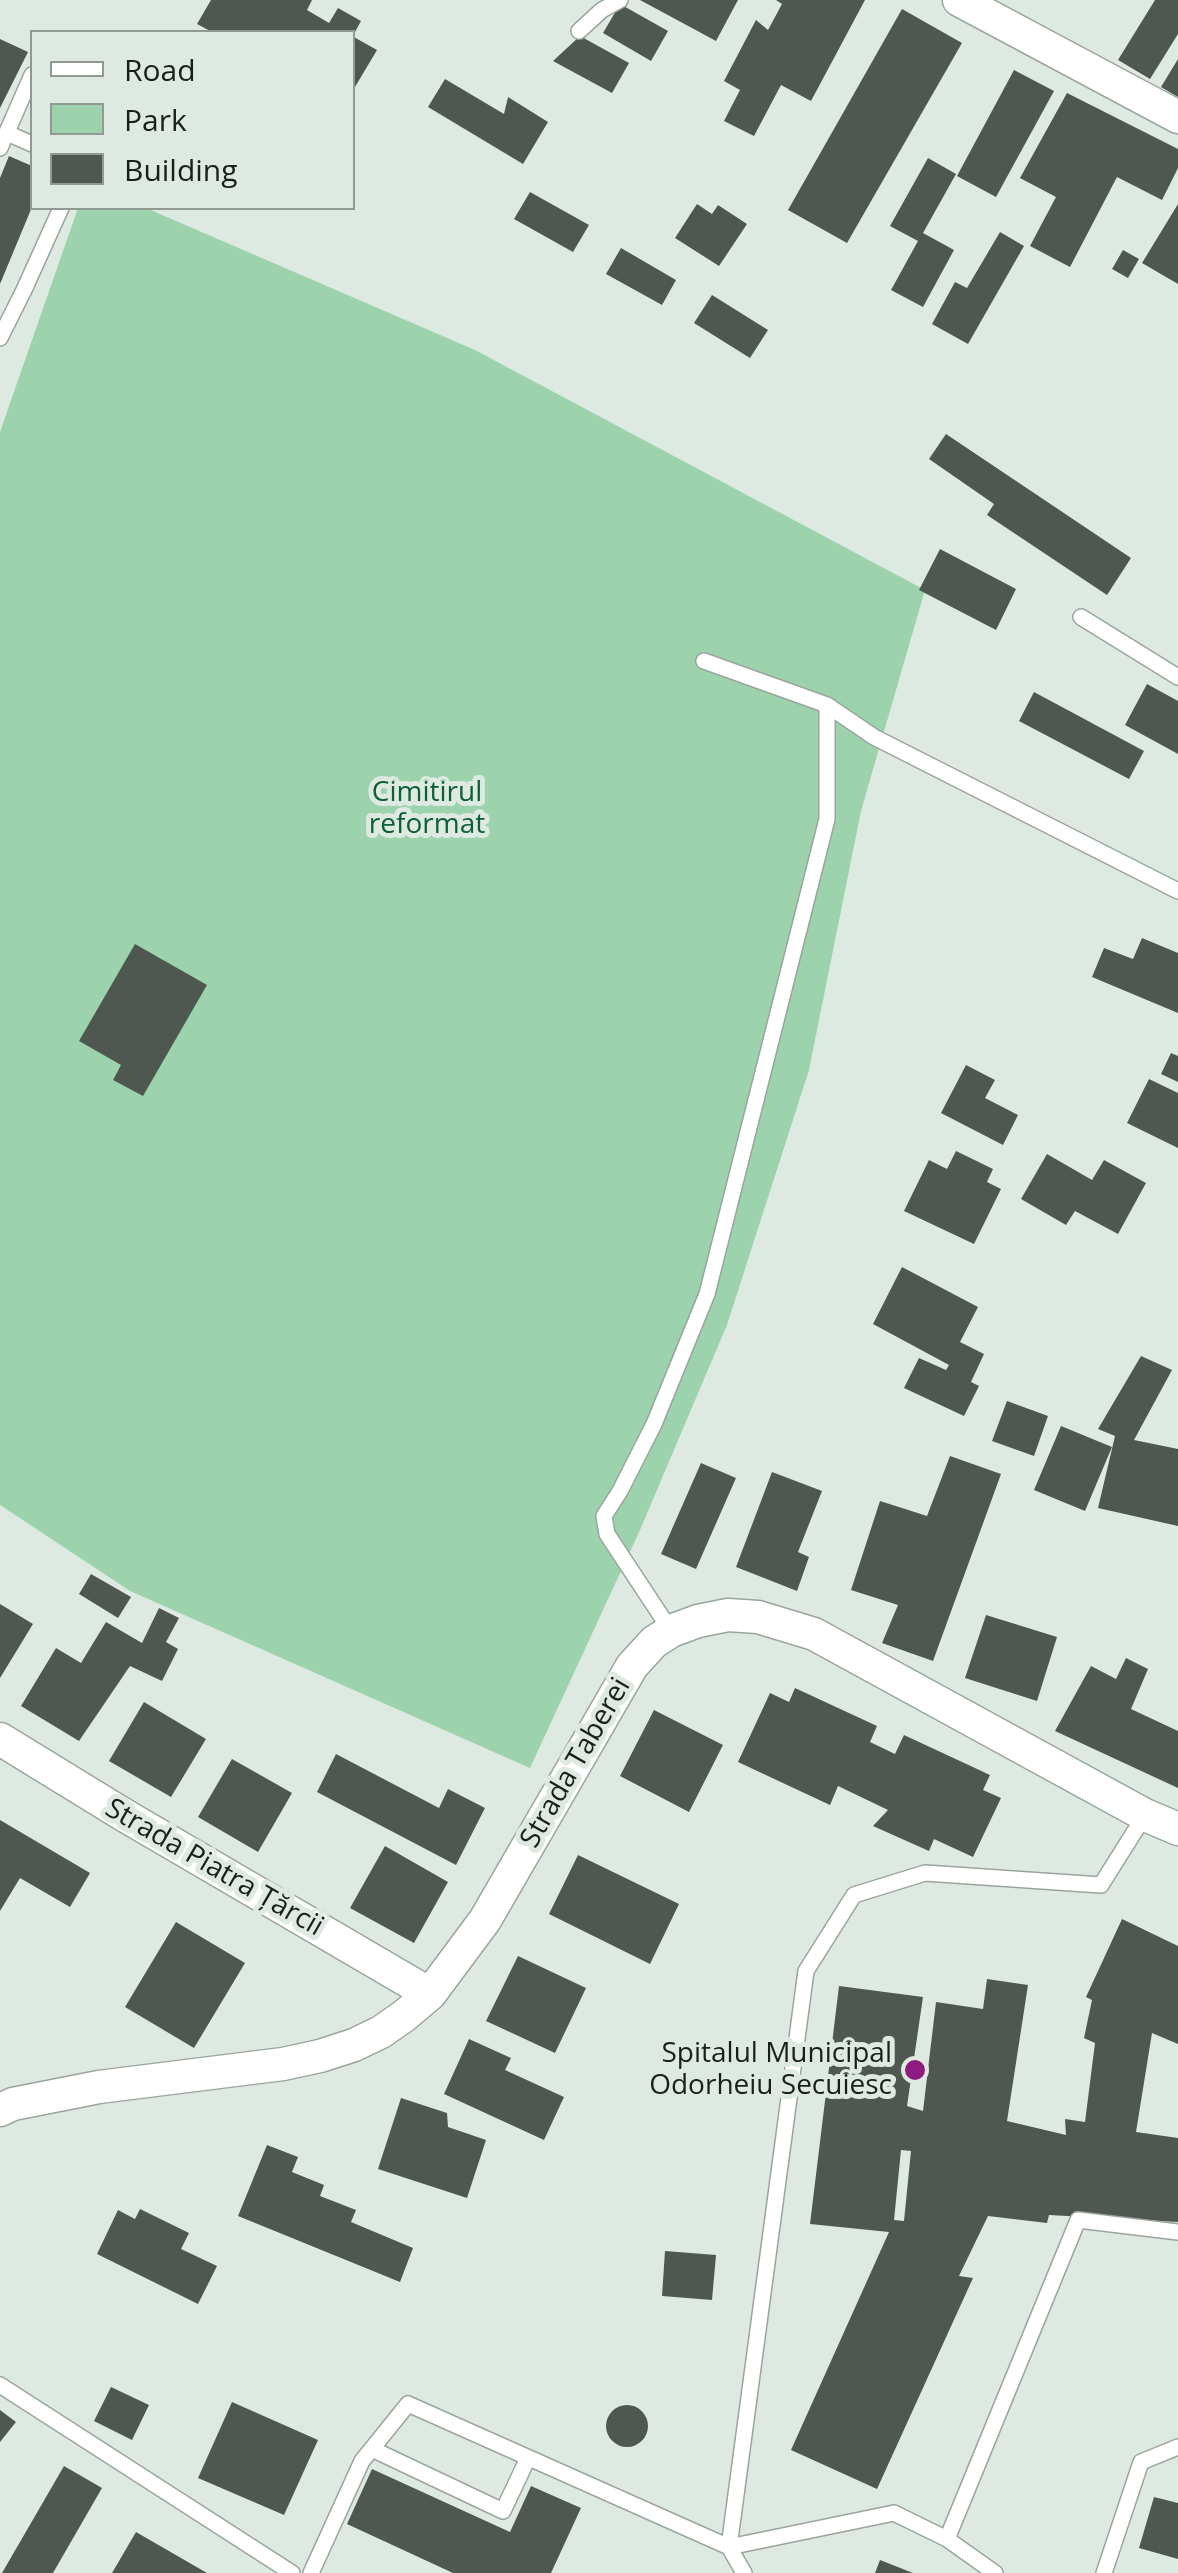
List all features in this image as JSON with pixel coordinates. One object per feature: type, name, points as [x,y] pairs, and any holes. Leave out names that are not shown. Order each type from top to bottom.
[{"type":"street","points":[[958,0],[1178,117]]},
{"type":"street","name":"Strada Taberei","points":[[0,2110],[98,2087],[283,2064],[354,2045],[380,2032],[430,1994],[485,1920],[632,1666],[654,1642],[698,1621],[728,1615],[758,1617],[814,1634],[1146,1815],[1178,1828]]},
{"type":"street","name":"Strada Piatra Țărcii","points":[[0,1739],[430,1994]]},
{"type":"lane","points":[[580,31],[602,10],[620,0]]},
{"type":"lane","points":[[30,80],[4,140],[30,144]]},
{"type":"lane","points":[[0,338],[59,210]]},
{"type":"lane","points":[[1081,617],[1178,677]]},
{"type":"lane","points":[[704,661],[827,705],[874,737],[1178,891]]},
{"type":"lane","points":[[672,1631],[607,1534],[604,1516],[654,1424],[708,1294],[827,819],[827,705]]},
{"type":"lane","points":[[744,2573],[729,2547],[806,1971],[854,1894],[925,1873],[1102,1885],[1146,1815]]},
{"type":"lane","points":[[947,2539],[1078,2220],[1178,2232]]},
{"type":"lane","points":[[0,2386],[292,2573]]},
{"type":"lane","points":[[311,2573],[362,2460],[408,2404],[729,2547],[894,2514],[947,2539],[995,2573]]},
{"type":"lane","points":[[1104,2573],[1142,2462],[1178,2448]]},
{"type":"lane","points":[[372,2449],[503,2511],[528,2458]]},
{"type":"green space","name":"Cimitirul reformat","points":[[77,210],[151,210],[475,350],[925,590],[861,811],[809,1070],[727,1325],[640,1530],[530,1768],[130,1591],[0,1505],[0,432]]},
{"type":"building","points":[[211,0],[312,0],[307,10],[329,23],[338,8],[361,21],[355,32],[208,30],[197,24]]},
{"type":"building","points":[[640,0],[738,0],[716,41]]},
{"type":"building","points":[[776,0],[865,0],[811,101],[781,85],[754,136],[724,121],[740,90],[724,81],[756,20],[768,30],[782,4]]},
{"type":"building","points":[[1155,0],[1178,0],[1178,34],[1150,79],[1118,60]]},
{"type":"building","points":[[620,4],[668,31],[651,61],[603,33]]},
{"type":"building","points":[[902,9],[962,43],[847,243],[788,210]]},
{"type":"building","points":[[580,36],[629,63],[612,93],[553,61]]},
{"type":"building","points":[[355,38],[377,50],[355,87]]},
{"type":"building","points":[[0,39],[28,52],[0,108]]},
{"type":"building","points":[[1178,59],[1178,97],[1161,87]]},
{"type":"building","points":[[1014,70],[1054,91],[996,197],[957,176]]},
{"type":"building","points":[[445,79],[504,114],[508,97],[548,122],[523,164],[428,107]]},
{"type":"building","points":[[1067,93],[1178,149],[1178,168],[1162,200],[1117,177],[1070,267],[1030,246],[1056,197],[1020,178]]},
{"type":"building","points":[[9,156],[30,165],[31,210],[0,284],[0,178]]},
{"type":"building","points":[[928,158],[956,174],[923,233],[954,250],[923,307],[891,290],[918,241],[890,226]]},
{"type":"building","points":[[530,192],[589,225],[573,252],[514,219]]},
{"type":"building","points":[[697,204],[712,214],[718,205],[747,224],[719,266],[675,238]]},
{"type":"building","points":[[1178,204],[1178,284],[1142,263]]},
{"type":"building","points":[[1000,232],[1024,246],[968,344],[932,324],[955,282],[967,288]]},
{"type":"building","points":[[621,248],[676,280],[662,305],[606,274]]},
{"type":"building","points":[[1123,250],[1139,259],[1128,278],[1112,269]]},
{"type":"building","points":[[712,295],[768,330],[750,358],[694,323]]},
{"type":"building","points":[[946,434],[1131,558],[1107,595],[987,515],[994,504],[929,459]]},
{"type":"building","points":[[940,549],[1016,589],[996,630],[919,590]]},
{"type":"building","points":[[1147,684],[1178,701],[1178,754],[1125,725]]},
{"type":"building","points":[[1034,692],[1144,751],[1129,779],[1019,721]]},
{"type":"building","points":[[1142,938],[1178,953],[1178,1013],[1092,977],[1104,948],[1133,959]]},
{"type":"building","points":[[135,944],[207,985],[143,1096],[113,1080],[121,1065],[79,1041]]},
{"type":"building","points":[[1171,1053],[1178,1056],[1178,1082],[1161,1074]]},
{"type":"building","points":[[966,1065],[995,1080],[985,1098],[1018,1115],[1003,1145],[941,1113]]},
{"type":"building","points":[[1149,1079],[1178,1093],[1178,1148],[1127,1123]]},
{"type":"building","points":[[956,1151],[993,1169],[987,1182],[1001,1189],[974,1244],[904,1211],[929,1160],[947,1169]]},
{"type":"building","points":[[1047,1154],[1092,1180],[1104,1160],[1146,1183],[1118,1234],[1075,1211],[1066,1225],[1021,1199]]},
{"type":"building","points":[[902,1267],[978,1307],[960,1342],[984,1354],[971,1382],[979,1386],[964,1416],[904,1388],[919,1358],[946,1370],[949,1365],[873,1324]]},
{"type":"building","points":[[1141,1356],[1172,1370],[1134,1440],[1178,1449],[1178,1526],[1098,1508],[1115,1436],[1098,1429]]},
{"type":"building","points":[[1007,1401],[1048,1416],[1034,1456],[992,1441]]},
{"type":"building","points":[[1061,1426],[1112,1447],[1085,1511],[1034,1490]]},
{"type":"building","points":[[950,1456],[1001,1474],[933,1661],[882,1643],[898,1605],[851,1590],[880,1501],[927,1516]]},
{"type":"building","points":[[701,1463],[736,1478],[696,1569],[661,1554]]},
{"type":"building","points":[[772,1472],[822,1491],[798,1552],[809,1557],[797,1591],[736,1567]]},
{"type":"building","points":[[91,1574],[131,1597],[118,1618],[79,1594]]},
{"type":"building","points":[[0,1604],[33,1624],[0,1678]]},
{"type":"building","points":[[159,1608],[179,1618],[166,1642],[178,1649],[162,1681],[130,1666],[79,1741],[21,1706],[56,1648],[81,1663],[106,1622],[142,1643]]},
{"type":"building","points":[[986,1615],[1057,1637],[1037,1701],[965,1678]]},
{"type":"building","points":[[1126,1658],[1148,1669],[1131,1709],[1178,1731],[1178,1788],[1055,1731],[1091,1666],[1116,1679]]},
{"type":"building","points":[[795,1688],[877,1726],[870,1742],[895,1754],[904,1735],[990,1775],[983,1790],[1001,1798],[973,1857],[934,1839],[929,1851],[873,1826],[888,1810],[838,1786],[830,1805],[738,1762],[770,1693],[789,1702]]},
{"type":"building","points":[[144,1702],[206,1739],[171,1797],[109,1761]]},
{"type":"building","points":[[654,1710],[723,1745],[689,1812],[620,1776]]},
{"type":"building","points":[[336,1754],[439,1808],[448,1789],[485,1808],[456,1865],[317,1792]]},
{"type":"building","points":[[232,1759],[292,1793],[258,1852],[198,1817]]},
{"type":"building","points":[[0,1820],[90,1873],[70,1907],[20,1878],[0,1911]]},
{"type":"building","points":[[385,1846],[448,1882],[414,1943],[350,1908]]},
{"type":"building","points":[[578,1855],[679,1904],[650,1964],[549,1914]]},
{"type":"building","points":[[1122,1919],[1178,1946],[1178,2044],[1152,2033],[1136,2132],[1178,2138],[1178,2222],[1049,2215],[1047,2223],[988,2216],[959,2276],[973,2278],[877,2489],[791,2450],[889,2232],[810,2224],[839,1986],[923,1997],[907,2106],[923,2111],[936,2002],[983,2009],[987,1979],[1028,1985],[1007,2121],[1066,2135],[1065,2119],[1085,2122],[1095,2043],[1084,2038],[1092,2000],[1086,1997]],"holes":[[[901,2150],[911,2151],[904,2221],[894,2220]]]},
{"type":"building","points":[[176,1922],[245,1963],[194,2048],[125,2007]]},
{"type":"building","points":[[518,1956],[586,1988],[555,2053],[486,2021]]},
{"type":"building","points":[[469,2039],[511,2058],[505,2070],[564,2097],[544,2140],[444,2094]]},
{"type":"building","points":[[401,2098],[447,2113],[448,2127],[486,2140],[467,2198],[378,2169]]},
{"type":"building","points":[[267,2145],[298,2157],[292,2172],[324,2185],[320,2196],[356,2210],[351,2222],[413,2248],[400,2282],[238,2216]]},
{"type":"building","points":[[140,2209],[189,2233],[181,2249],[217,2266],[198,2304],[97,2254],[118,2210],[135,2219]]},
{"type":"building","points":[[665,2251],[716,2255],[712,2300],[662,2296]]},
{"type":"building","points":[[111,2387],[149,2405],[132,2440],[94,2421]]},
{"type":"building","points":[[232,2402],[318,2440],[284,2515],[198,2478]]},
{"type":"building","points":[[627,2405],[642,2411],[648,2426],[642,2441],[627,2447],[612,2441],[606,2426],[612,2411]]},
{"type":"building","points":[[0,2410],[16,2422],[0,2442]]},
{"type":"building","points":[[64,2466],[102,2488],[53,2573],[2,2573]]},
{"type":"building","points":[[372,2469],[510,2532],[531,2486],[581,2508],[551,2573],[453,2573],[347,2524]]},
{"type":"building","points":[[1154,2497],[1178,2503],[1178,2559],[1139,2548]]},
{"type":"building","points":[[136,2532],[207,2573],[112,2573]]},
{"type":"building","points":[[880,2560],[913,2573],[875,2573]]},
{"type":"place","name":"Spitalul Municipal Odorheiu Secuiesc","points":[[915,2070]]}]
